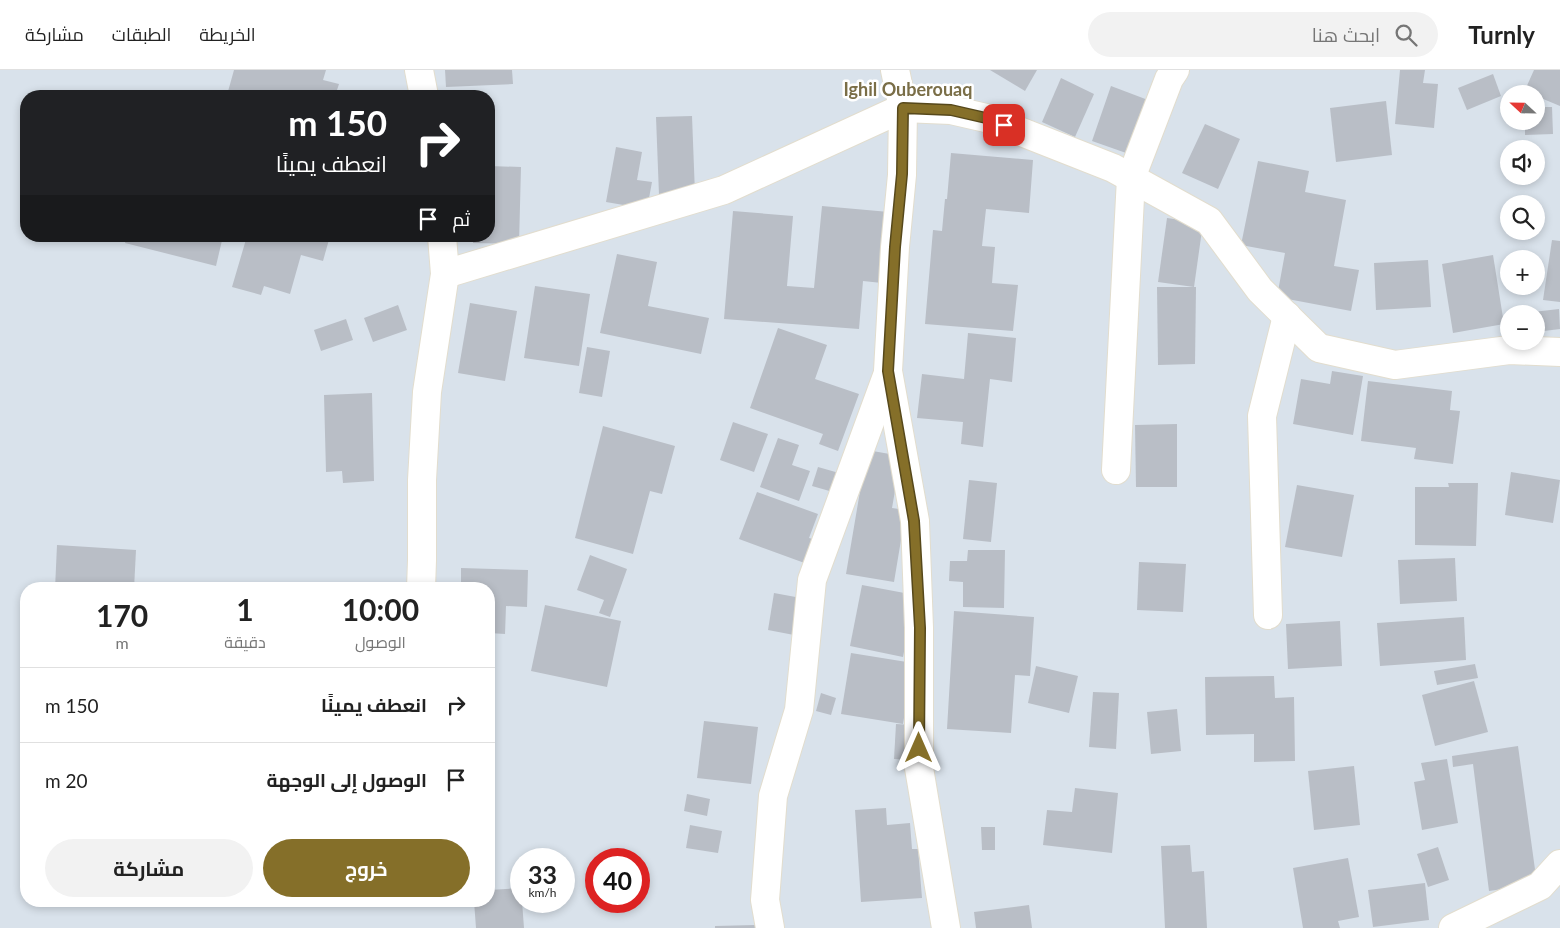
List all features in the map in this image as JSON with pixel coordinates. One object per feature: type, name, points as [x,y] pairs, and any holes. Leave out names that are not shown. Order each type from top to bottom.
[{"type":"street","points":[[419,70],[423,90]]},
{"type":"street","points":[[895,70],[903,108],[902,174],[895,247],[888,371],[914,521],[920,628],[919,768],[946,928]]},
{"type":"street","points":[[1116,470],[1131,178],[1169,78],[1175,70]]},
{"type":"street","points":[[445,274],[724,190],[903,108],[951,110],[986,118],[1113,168],[1210,222],[1260,290],[1319,348],[1395,365],[1509,350],[1560,352]]},
{"type":"street","points":[[420,582],[422,480],[427,392],[445,274],[442,242]]},
{"type":"street","points":[[1268,615],[1262,416],[1286,316]]},
{"type":"street","points":[[770,928],[766,900],[773,796],[799,710],[812,580],[888,371]]},
{"type":"street","points":[[1453,928],[1540,886],[1560,864]]},
{"type":"building","points":[[234,70],[326,70],[323,80],[339,84],[337,90],[228,90]]},
{"type":"building","points":[[445,70],[512,70],[513,84],[446,87]]},
{"type":"building","points":[[990,70],[1037,70],[1025,91]]},
{"type":"building","points":[[1400,70],[1425,70],[1423,83],[1438,84],[1434,128],[1395,124]]},
{"type":"building","points":[[1534,70],[1560,70],[1560,106],[1545,100],[1545,85],[1527,85]]},
{"type":"building","points":[[1493,74],[1500,96],[1467,110],[1458,88]]},
{"type":"building","points":[[1061,78],[1094,94],[1075,137],[1042,122]]},
{"type":"building","points":[[1111,86],[1148,100],[1129,154],[1092,141]]},
{"type":"building","points":[[1386,101],[1392,155],[1336,162],[1330,108]]},
{"type":"building","points":[[1545,107],[1552,107],[1553,134],[1525,135],[1525,130],[1545,130]]},
{"type":"building","points":[[692,116],[695,194],[659,195],[656,117]]},
{"type":"building","points":[[1205,124],[1240,139],[1218,189],[1182,173]]},
{"type":"building","points":[[616,147],[642,152],[637,180],[652,182],[647,209],[606,202]]},
{"type":"building","points":[[951,153],[1033,160],[1029,213],[986,209],[982,246],[995,247],[992,283],[1018,285],[1013,331],[925,324],[933,230],[942,231]]},
{"type":"building","points":[[1258,161],[1309,171],[1305,192],[1346,200],[1334,266],[1359,270],[1351,311],[1277,297],[1285,253],[1241,245]]},
{"type":"building","points":[[495,166],[521,167],[519,244],[473,243],[495,242]]},
{"type":"building","points":[[822,206],[889,212],[882,283],[863,281],[859,329],[724,319],[733,211],[793,216],[787,286],[814,288]]},
{"type":"building","points":[[1167,218],[1203,223],[1194,287],[1158,282]]},
{"type":"building","points":[[1552,240],[1560,241],[1560,302],[1543,300]]},
{"type":"building","points":[[125,242],[222,242],[216,266]]},
{"type":"building","points":[[245,242],[328,242],[323,261],[301,255],[290,294],[264,286],[261,295],[232,287]]},
{"type":"building","points":[[617,254],[657,262],[648,306],[709,318],[701,354],[600,333]]},
{"type":"building","points":[[1493,255],[1501,305],[1500,325],[1453,333],[1442,264]]},
{"type":"building","points":[[1428,260],[1431,307],[1376,310],[1374,263]]},
{"type":"building","points":[[535,286],[590,294],[579,366],[524,358]]},
{"type":"building","points":[[1157,287],[1196,287],[1195,364],[1158,365]]},
{"type":"building","points":[[470,303],[517,311],[505,381],[458,373]]},
{"type":"building","points":[[398,305],[407,330],[373,342],[364,318]]},
{"type":"building","points":[[1559,309],[1560,329],[1545,331],[1545,311]]},
{"type":"building","points":[[346,319],[353,340],[321,351],[314,330]]},
{"type":"building","points":[[778,328],[827,345],[815,379],[859,394],[838,451],[819,444],[823,434],[750,408]]},
{"type":"building","points":[[968,333],[1016,338],[1012,382],[990,379],[983,447],[961,444],[963,422],[917,418],[922,374],[964,379]]},
{"type":"building","points":[[587,347],[610,351],[602,397],[579,393]]},
{"type":"building","points":[[1332,371],[1363,376],[1353,435],[1293,424],[1301,379],[1330,384]]},
{"type":"building","points":[[1368,381],[1452,391],[1450,410],[1460,411],[1453,464],[1414,459],[1416,448],[1361,441]]},
{"type":"building","points":[[372,393],[374,481],[343,483],[342,471],[326,472],[324,395]]},
{"type":"building","points":[[733,422],[768,434],[754,472],[720,460]]},
{"type":"building","points":[[1177,424],[1177,487],[1136,487],[1135,425]]},
{"type":"building","points":[[603,426],[675,446],[662,494],[650,491],[633,554],[575,538]]},
{"type":"building","points":[[778,438],[799,445],[792,465],[810,471],[799,501],[760,487]]},
{"type":"building","points":[[867,450],[901,456],[892,508],[906,510],[894,582],[846,574]]},
{"type":"building","points":[[818,467],[839,473],[833,492],[812,486]]},
{"type":"building","points":[[1511,472],[1560,480],[1553,523],[1505,515]]},
{"type":"building","points":[[969,480],[997,483],[991,542],[963,539]]},
{"type":"building","points":[[1448,483],[1478,483],[1476,546],[1415,545],[1415,487],[1449,487]]},
{"type":"building","points":[[1297,485],[1354,495],[1342,557],[1285,547]]},
{"type":"building","points":[[757,492],[818,514],[809,538],[820,541],[810,565],[739,539]]},
{"type":"building","points":[[57,545],[136,550],[134,582],[55,582]]},
{"type":"building","points":[[968,550],[1005,550],[1004,608],[963,607],[963,582],[949,581],[950,561],[967,561]]},
{"type":"building","points":[[590,555],[627,569],[610,617],[599,613],[604,600],[577,590]]},
{"type":"building","points":[[1455,558],[1457,601],[1400,604],[1398,560]]},
{"type":"building","points":[[1139,562],[1186,564],[1183,612],[1137,610]]},
{"type":"building","points":[[461,568],[528,570],[527,607],[506,606],[505,634],[495,633],[495,582],[461,582]]},
{"type":"building","points":[[862,585],[915,595],[903,657],[850,646]]},
{"type":"building","points":[[774,593],[801,598],[794,635],[768,630]]},
{"type":"building","points":[[545,605],[621,621],[607,687],[531,671]]},
{"type":"building","points":[[954,611],[1034,617],[1030,676],[1015,675],[1011,733],[947,729]]},
{"type":"building","points":[[1464,617],[1466,660],[1380,666],[1377,623]]},
{"type":"building","points":[[1340,621],[1342,666],[1288,669],[1286,624]]},
{"type":"building","points":[[851,653],[913,663],[903,724],[841,714]]},
{"type":"building","points":[[1475,664],[1478,678],[1437,685],[1434,671]]},
{"type":"building","points":[[1036,666],[1078,676],[1069,713],[1028,703]]},
{"type":"building","points":[[1274,676],[1275,698],[1294,697],[1295,761],[1254,762],[1254,734],[1206,735],[1205,677]]},
{"type":"building","points":[[1474,681],[1488,732],[1435,746],[1422,695]]},
{"type":"building","points":[[1093,692],[1119,693],[1116,749],[1089,747]]},
{"type":"building","points":[[821,693],[836,698],[831,715],[816,711]]},
{"type":"building","points":[[1177,709],[1181,751],[1151,754],[1147,712]]},
{"type":"building","points":[[704,721],[758,727],[751,784],[697,778]]},
{"type":"building","points":[[896,724],[913,725],[910,760],[894,759]]},
{"type":"building","points":[[1518,746],[1537,884],[1489,891],[1473,764],[1453,767],[1452,756]]},
{"type":"building","points":[[1447,759],[1458,823],[1422,830],[1414,782],[1425,780],[1421,763]]},
{"type":"building","points":[[1354,766],[1360,825],[1314,830],[1308,771]]},
{"type":"building","points":[[1075,788],[1118,793],[1112,853],[1043,845],[1047,810],[1072,812]]},
{"type":"building","points":[[687,794],[710,799],[707,816],[684,811]]},
{"type":"building","points":[[886,808],[887,825],[910,823],[912,849],[918,849],[922,898],[861,902],[855,810]]},
{"type":"building","points":[[690,825],[722,831],[718,853],[686,848]]},
{"type":"building","points":[[981,827],[995,827],[995,850],[982,850]]},
{"type":"building","points":[[1190,845],[1192,872],[1204,871],[1207,928],[1165,928],[1161,846]]},
{"type":"building","points":[[1438,847],[1449,880],[1428,887],[1417,854]]},
{"type":"building","points":[[1348,858],[1359,917],[1338,921],[1340,928],[1303,928],[1293,868]]},
{"type":"building","points":[[1425,883],[1429,920],[1373,927],[1368,890]]},
{"type":"building","points":[[510,889],[510,913],[523,913],[524,928],[476,928],[474,907],[495,907],[495,890]]},
{"type":"building","points":[[1029,905],[1032,928],[976,928],[974,912]]},
{"type":"building","points":[[755,925],[755,928],[715,928],[715,926]]},
{"type":"district","name":"Ighil Ouberouaq","points":[[908,90]]},
{"type":"route","points":[[919,748],[920,628],[914,521],[888,371],[895,247],[902,174],[903,108],[951,110],[986,118],[1004,125]]}]
